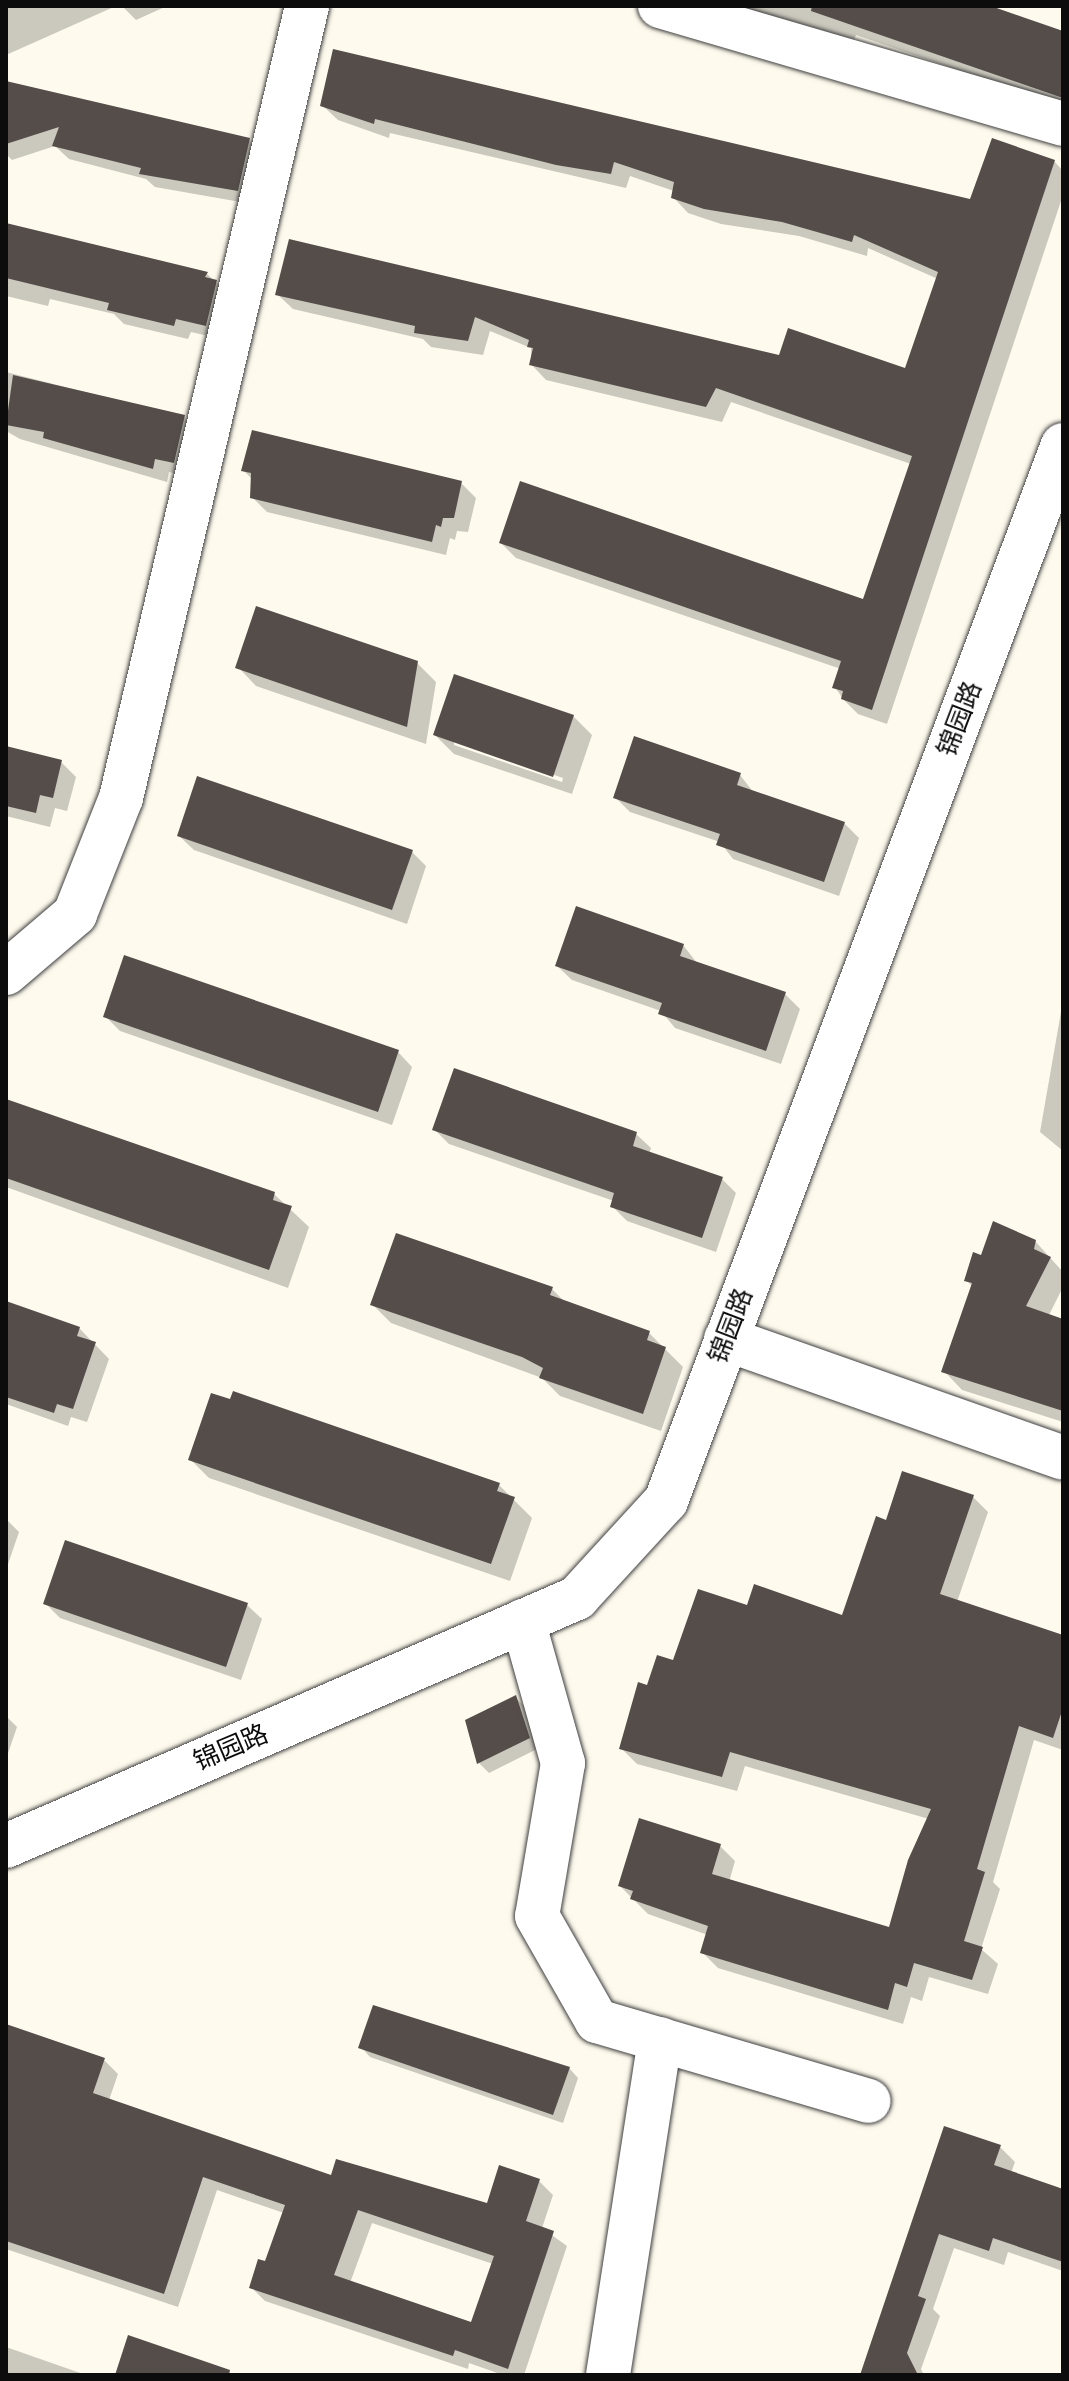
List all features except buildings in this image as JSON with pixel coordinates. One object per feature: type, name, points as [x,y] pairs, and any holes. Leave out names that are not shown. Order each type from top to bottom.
[{"type":"street","points":[[6,973],[75,914],[121,798],[307,6]]},
{"type":"street","points":[[660,6],[1063,124]]},
{"type":"street","name":"锦园路","points":[[6,1846],[577,1598],[666,1501],[1063,445]]},
{"type":"street","points":[[726,1339],[1063,1458]]},
{"type":"street","points":[[523,1621],[563,1763],[537,1916],[597,2021],[868,2101]]},
{"type":"street","points":[[608,2375],[660,2039]]}]
